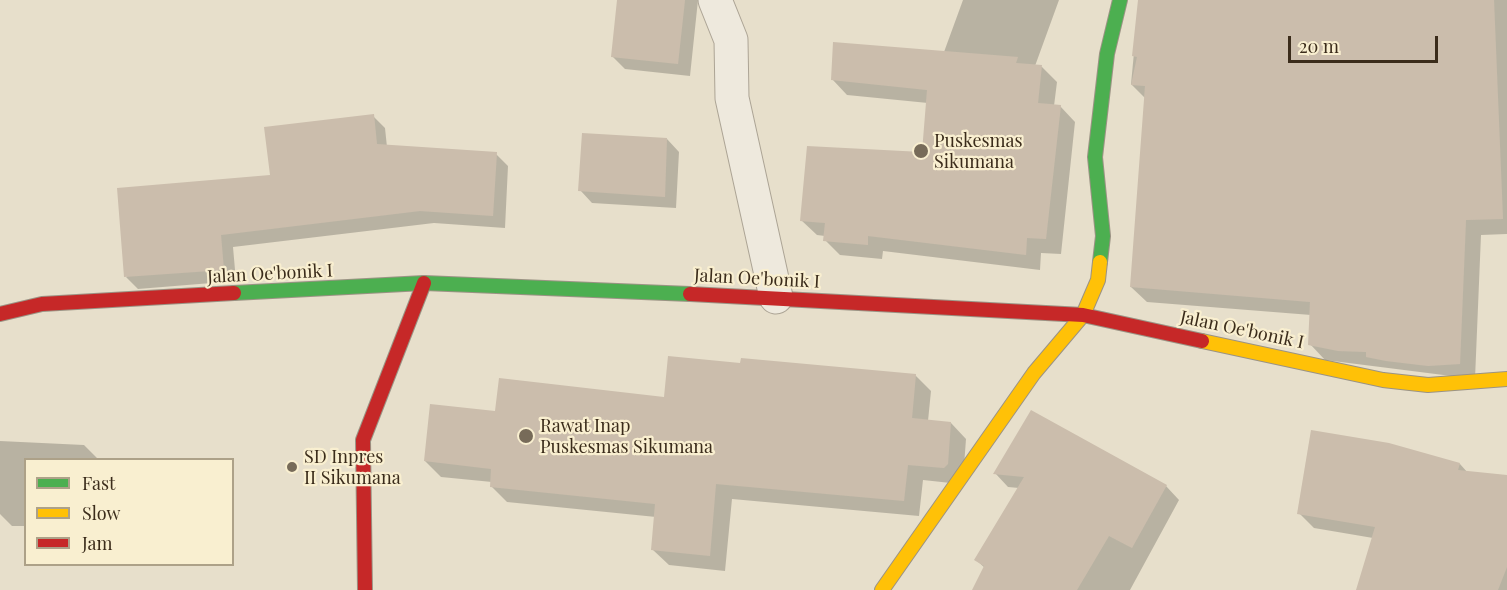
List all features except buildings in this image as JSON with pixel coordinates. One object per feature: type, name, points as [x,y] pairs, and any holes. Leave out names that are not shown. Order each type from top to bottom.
[{"type":"street","points":[[715,0],[731,40],[732,98],[776,297]]},
{"type":"street","points":[[882,590],[1034,373],[1083,315],[1098,280],[1103,236],[1095,157],[1107,54],[1120,0]]},
{"type":"street","points":[[365,590],[363,440],[424,283]]},
{"type":"street","name":"Jalan Oe'bonik I","points":[[0,314],[42,304],[424,283],[776,297],[1083,315],[1383,380],[1428,385],[1507,379]]},
{"type":"traffic: fast","points":[[1100,262],[1103,236],[1095,157],[1107,54],[1120,0]]},
{"type":"traffic: fast","points":[[234,293],[424,283],[690,294]]},
{"type":"traffic: slow","points":[[882,590],[1034,373],[1083,315],[1098,280],[1100,262]]},
{"type":"traffic: slow","points":[[1202,341],[1383,380],[1428,385],[1507,379]]},
{"type":"traffic: jam","points":[[365,590],[363,440],[424,283]]},
{"type":"traffic: jam","points":[[0,314],[42,304],[234,293]]},
{"type":"traffic: jam","points":[[690,294],[1083,315],[1202,341]]},
{"type":"place","name":"Puskesmas Sikumana","points":[[921,151]]},
{"type":"place","name":"Rawat Inap Puskesmas Sikumana","points":[[526,436]]},
{"type":"place","name":"SD Inpres II Sikumana","points":[[292,467]]}]
